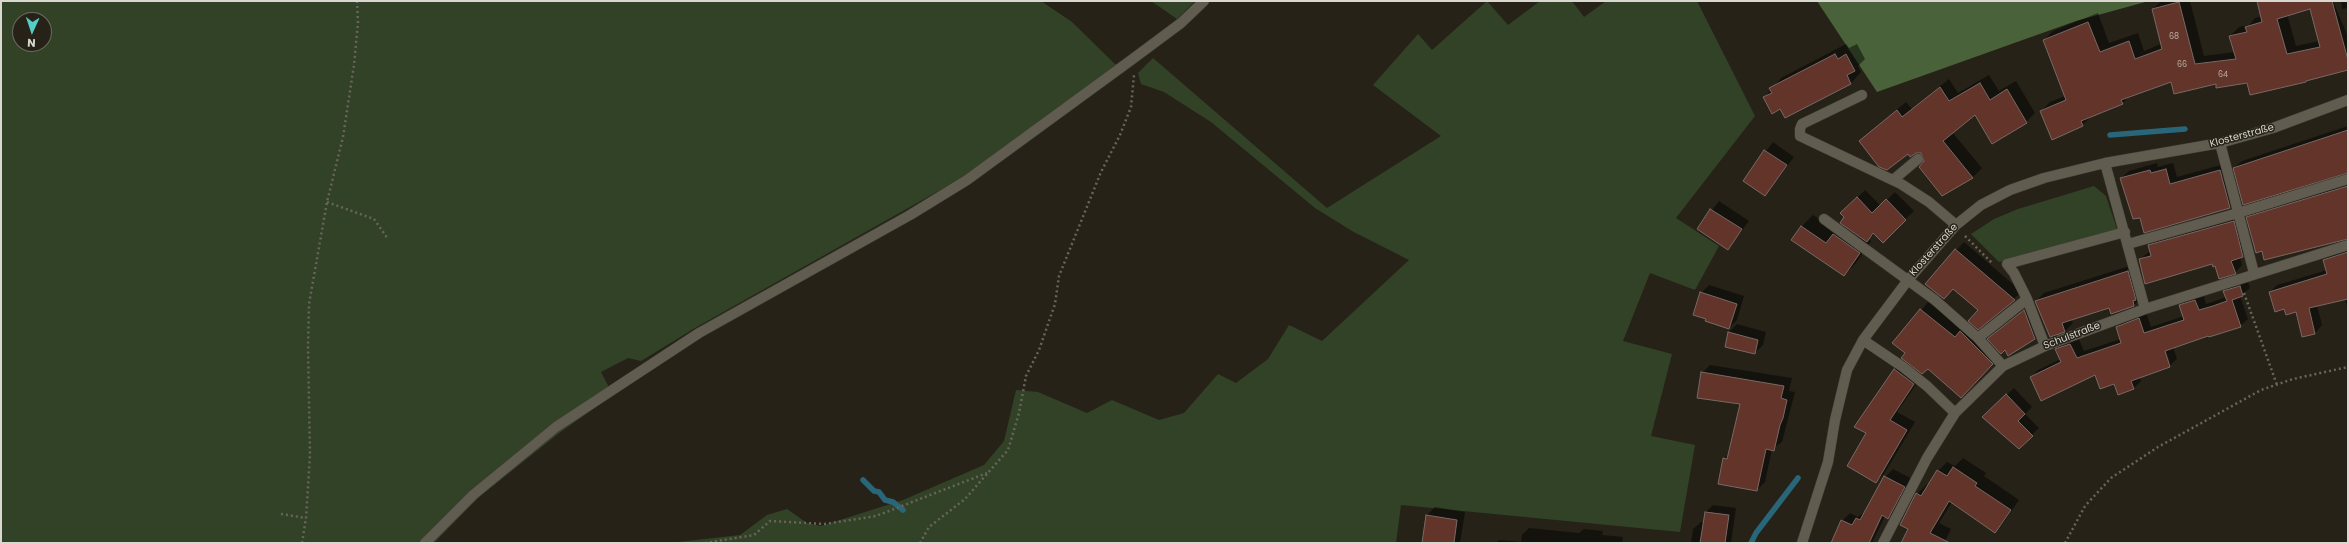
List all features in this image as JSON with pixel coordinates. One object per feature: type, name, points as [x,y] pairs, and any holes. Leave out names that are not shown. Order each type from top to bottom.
[{"type":"street","points":[[425,543],[484,485],[575,414],[699,333],[910,215],[967,180],[1181,23],[1204,1]]},
{"type":"street","points":[[1862,95],[1802,124],[1800,136],[1894,180],[1929,202],[1956,225]]},
{"type":"street","name":"Klosterstraße","points":[[1802,543],[1828,462],[1835,420],[1847,370],[1863,340],[1908,280],[1956,225],[1981,205],[2010,190],[2044,178],[2105,162],[2220,142],[2273,128],[2348,100]]},
{"type":"street","points":[[2220,142],[2254,273]]},
{"type":"street","points":[[1894,180],[1918,158]]},
{"type":"street","points":[[2105,162],[2145,309]]},
{"type":"street","points":[[2128,244],[2238,213],[2348,179]]},
{"type":"street","points":[[1824,219],[1935,300],[1978,338],[2003,366]]},
{"type":"street","points":[[2045,346],[2027,299],[2014,273],[2007,264],[2125,232]]},
{"type":"street","name":"Schulstraße","points":[[1883,543],[1927,458],[1955,413],[2003,366],[2045,346],[2145,309],[2238,278],[2348,245]]},
{"type":"street","points":[[1978,338],[2027,299]]},
{"type":"street","points":[[1863,340],[1903,367],[1927,386],[1955,413]]},
{"type":"path","points":[[302,543],[306,518],[310,455],[308,347],[309,304],[327,202],[342,138],[354,65],[357,1]]},
{"type":"path","points":[[920,543],[929,528],[965,499],[1008,450],[1019,413],[1026,376],[1039,350],[1055,304],[1059,276],[1094,186],[1120,135],[1131,107],[1134,89],[1134,58]]},
{"type":"path","points":[[327,202],[374,219],[388,239]]},
{"type":"path","points":[[1956,225],[1980,252]]},
{"type":"path","points":[[2238,278],[2277,384]]},
{"type":"path","points":[[2065,543],[2085,506],[2111,478],[2189,429],[2261,390],[2293,379],[2348,367]]},
{"type":"path","points":[[705,543],[754,534],[770,521],[825,524],[876,516],[987,473]]},
{"type":"path","points":[[281,514],[306,518]]},
{"type":"green space","points":[[1,1],[1041,1],[1072,22],[1117,66],[965,176],[695,328],[641,361],[628,358],[601,372],[613,395],[558,434],[479,497],[434,543],[1,543]]},
{"type":"green space","points":[[1151,1],[1195,1],[1177,19]]},
{"type":"green space","points":[[1487,1],[1508,25],[1540,1],[1572,1],[1584,17],[1606,1],[1697,1],[1755,116],[1676,218],[1719,246],[1695,290],[1650,273],[1623,341],[1672,354],[1651,436],[1695,445],[1680,532],[1401,505],[1396,543],[669,543],[740,535],[767,515],[787,509],[807,523],[821,526],[903,500],[984,465],[1004,441],[1016,390],[1038,392],[1087,413],[1112,400],[1159,420],[1184,413],[1218,374],[1236,383],[1268,359],[1289,325],[1322,341],[1409,260],[1352,231],[1315,208],[1211,122],[1164,92],[1141,84],[1138,73],[1153,58],[1327,208],[1441,136],[1373,85],[1418,34],[1432,50]]},
{"type":"green space","points":[[1817,1],[2149,1],[2076,21],[1877,92]]},
{"type":"green space","points":[[2094,186],[2106,196],[2117,229],[1999,262],[1971,234],[1994,219],[2018,209]]},
{"type":"building","points":[[2257,1],[2332,1],[2348,60],[2348,70],[2306,82],[2250,95],[2247,83],[2216,88],[2216,84],[2174,94],[2171,82],[2121,100],[2123,104],[2081,121],[2083,126],[2052,140],[2040,111],[2066,100],[2043,40],[2088,22],[2100,52],[2129,41],[2135,59],[2162,49],[2152,9],[2179,2],[2195,64],[2236,59],[2229,36],[2247,32],[2245,27],[2262,22]],"holes":[[[2310,9],[2320,47],[2287,54],[2277,19]]]},
{"type":"building","points":[[1835,54],[1838,59],[1846,54],[1855,71],[1847,75],[1851,84],[1785,118],[1780,109],[1772,114],[1763,97],[1772,93],[1769,88]]},
{"type":"building","points":[[1980,83],[1990,100],[2007,89],[2027,123],[1992,144],[1975,115],[1943,141],[1973,178],[1942,196],[1919,167],[1924,161],[1921,153],[1916,153],[1910,157],[1908,154],[1887,170],[1879,167],[1859,141],[1897,110],[1902,117],[1940,87],[1949,101]]},
{"type":"building","points":[[2348,130],[2348,173],[2243,205],[2233,168]]},
{"type":"building","points":[[1764,150],[1787,165],[1765,196],[1743,181]]},
{"type":"building","points":[[2166,169],[2170,184],[2220,170],[2230,208],[2144,233],[2140,218],[2133,219],[2120,178],[2150,170],[2151,173]]},
{"type":"building","points":[[2348,186],[2348,239],[2264,260],[2262,251],[2256,253],[2246,217]]},
{"type":"building","points":[[1857,197],[1872,213],[1886,199],[1906,220],[1883,243],[1873,233],[1867,242],[1840,223],[1844,217],[1840,213]]},
{"type":"building","points":[[1710,209],[1742,229],[1728,250],[1697,229]]},
{"type":"building","points":[[2234,221],[2243,257],[2231,261],[2236,274],[2219,279],[2215,266],[2213,267],[2212,264],[2145,284],[2139,259],[2151,256],[2148,245]]},
{"type":"building","points":[[1801,226],[1826,243],[1833,234],[1860,253],[1844,276],[1791,240]]},
{"type":"building","points":[[1955,249],[2015,300],[1978,330],[1968,321],[1978,310],[1953,289],[1944,299],[1925,284]]},
{"type":"building","points":[[2348,252],[2348,299],[2309,308],[2315,334],[2302,337],[2296,312],[2286,315],[2284,309],[2275,312],[2269,292],[2327,274],[2323,260]]},
{"type":"building","points":[[2128,271],[2136,300],[2133,301],[2134,306],[2111,314],[2109,308],[2062,323],[2065,332],[2050,337],[2035,301]]},
{"type":"building","points":[[2240,286],[2243,296],[2232,300],[2241,327],[2209,337],[2208,336],[2165,351],[2170,367],[2131,381],[2134,389],[2118,395],[2114,384],[2100,389],[2095,375],[2041,401],[2030,377],[2061,362],[2055,349],[2070,344],[2077,358],[2121,343],[2116,327],[2139,318],[2144,333],[2184,320],[2179,305],[2195,300],[2199,310],[2213,306],[2227,301],[2223,291]]},
{"type":"building","points":[[1700,292],[1737,304],[1729,329],[1705,321],[1706,319],[1693,315]]},
{"type":"building","points":[[1920,309],[1955,337],[1960,331],[1993,364],[1961,398],[1928,369],[1922,374],[1901,358],[1905,353],[1892,343]]},
{"type":"building","points":[[2024,310],[2035,339],[2008,356],[2005,350],[2001,354],[1987,339]]},
{"type":"building","points":[[1728,332],[1758,340],[1755,354],[1725,347]]},
{"type":"building","points":[[1894,369],[1914,384],[1890,420],[1907,430],[1876,483],[1847,466],[1866,433],[1854,427]]},
{"type":"building","points":[[1701,372],[1784,386],[1781,398],[1787,400],[1783,418],[1774,451],[1766,449],[1757,491],[1718,484],[1723,458],[1727,459],[1740,404],[1697,398]]},
{"type":"building","points":[[2006,394],[2025,414],[2018,421],[2033,436],[2019,449],[1982,417]]},
{"type":"building","points":[[1953,467],[1977,483],[1975,486],[2011,510],[1995,533],[1949,501],[1930,533],[1950,543],[1901,543],[1908,529],[1900,525],[1916,493],[1921,496],[1937,470],[1947,476]]},
{"type":"building","points":[[1884,476],[1905,487],[1888,519],[1882,515],[1869,543],[1831,543],[1841,520],[1852,525],[1856,518],[1860,520]]},
{"type":"building","points":[[1705,512],[1729,515],[1725,543],[1700,543]]},
{"type":"building","points":[[1426,515],[1457,520],[1454,543],[1422,543]]},
{"type":"waterway","points":[[2110,135],[2185,129]]},
{"type":"waterway","points":[[1751,543],[1756,533],[1798,478]]},
{"type":"waterway","points":[[863,480],[874,491],[879,492],[885,500],[893,502],[903,510]]}]
